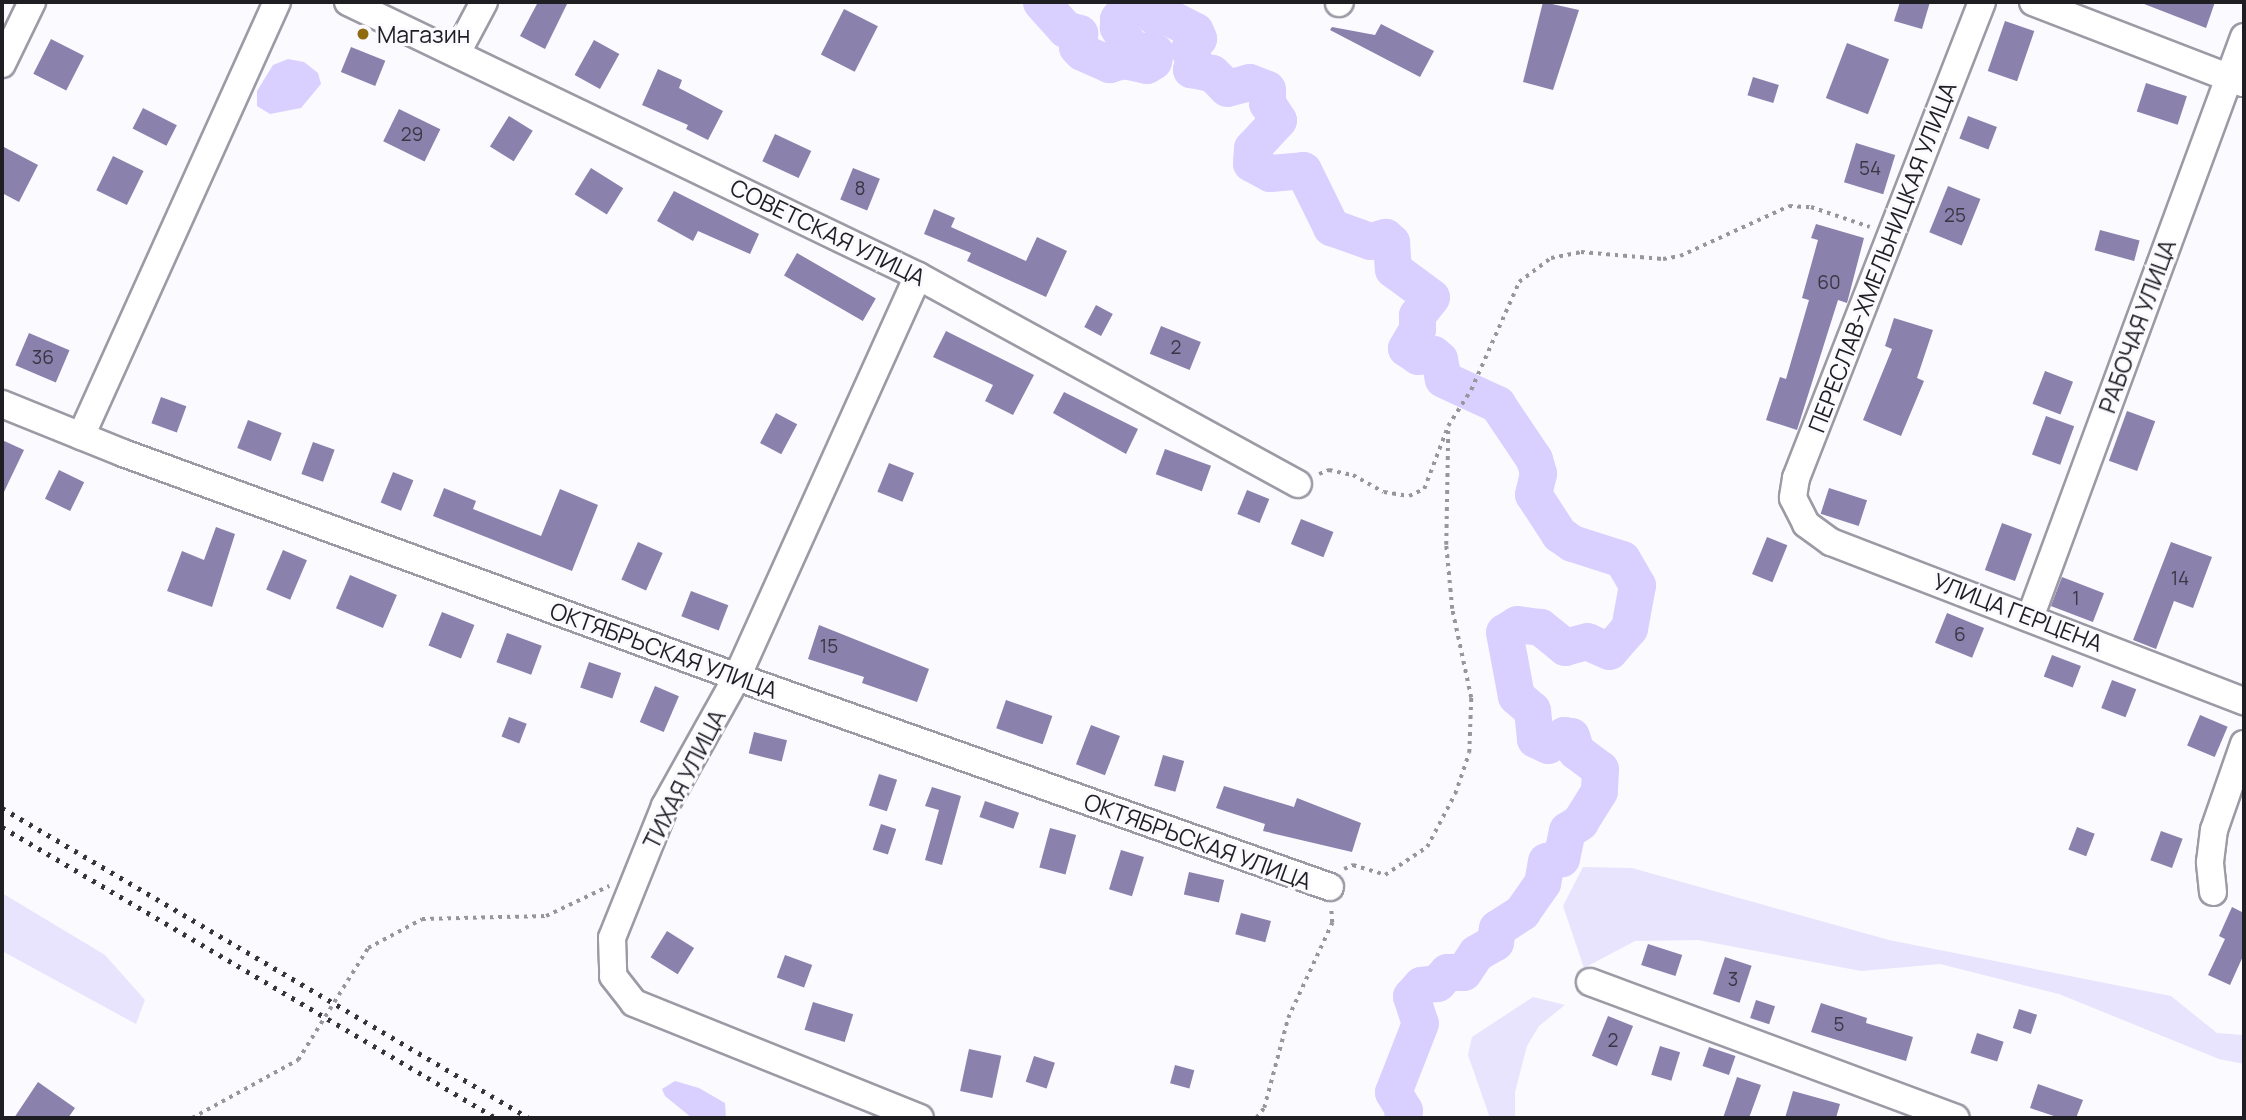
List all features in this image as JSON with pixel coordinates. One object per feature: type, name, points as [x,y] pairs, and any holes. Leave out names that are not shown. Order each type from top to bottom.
[{"type":"street","points":[[2,64],[32,2]]},
{"type":"street","points":[[81,436],[277,2]]},
{"type":"street","name":"СОВЕТСКАЯ УЛИЦА","points":[[348,2],[458,51],[918,275],[1298,484]]},
{"type":"street","points":[[458,51],[484,2]]},
{"type":"street","name":"ПЕРЕСЛАВ-ХМЕЛЬНИЦКАЯ УЛИЦА","points":[[1799,513],[1793,498],[1796,478],[1982,2]]},
{"type":"street","points":[[2032,2],[2237,80]]},
{"type":"street","name":"РАБОЧАЯ УЛИЦА","points":[[2031,615],[2237,80],[2244,37]]},
{"type":"street","name":"ТИХАЯ УЛИЦА","points":[[918,275],[737,677],[665,806],[612,938],[613,976],[634,1003],[920,1118]]},
{"type":"street","name":"ОКТЯБРЬСКАЯ УЛИЦА","points":[[2,404],[81,436],[737,677],[1330,887]]},
{"type":"street","name":"УЛИЦА ГЕРЦЕНА","points":[[1799,513],[1806,524],[1831,542],[2031,615],[2244,701]]},
{"type":"street","points":[[2213,892],[2210,863],[2214,830],[2244,744]]},
{"type":"street","points":[[1590,982],[1955,1118]]},
{"type":"path","points":[[1298,484],[1329,470],[1409,496],[1424,489],[1448,426],[1471,390],[1519,282],[1551,257],[1589,252],[1664,259],[1679,256],[1789,206],[1811,207],[1892,234]]},
{"type":"path","points":[[1255,1118],[1264,1108],[1288,1018],[1332,923],[1330,887],[1338,872],[1353,865],[1385,875],[1427,847],[1455,794],[1469,752],[1471,698],[1452,609],[1446,545],[1448,426]]},
{"type":"path","points":[[192,1118],[298,1060],[368,948],[422,919],[546,916],[639,872]]},
{"type":"shaded area","points":[[288,59],[304,62],[318,73],[321,84],[301,108],[270,114],[257,106],[257,91],[273,65]]},
{"type":"shaded area","points":[[1583,867],[1632,868],[1889,940],[2171,996],[2217,1033],[2244,1035],[2244,1064],[2219,1059],[2059,994],[1940,964],[1861,971],[1698,940],[1635,941],[1584,968],[1563,906]]},
{"type":"shaded area","points":[[2,893],[105,955],[145,1000],[136,1024],[2,951]]},
{"type":"shaded area","points":[[1533,997],[1565,1005],[1539,1026],[1527,1046],[1515,1092],[1515,1118],[1490,1118],[1468,1055],[1472,1037]]},
{"type":"shaded area","points":[[675,1081],[699,1088],[725,1103],[726,1118],[692,1118],[665,1096],[662,1089]]},
{"type":"building","points":[[538,2],[568,2],[545,49],[520,36]]},
{"type":"building","points":[[1543,2],[1579,10],[1553,90],[1523,82]]},
{"type":"building","points":[[1900,2],[1930,2],[1922,29],[1894,21]]},
{"type":"building","points":[[2139,2],[2215,2],[2206,28]]},
{"type":"building","points":[[844,9],[878,26],[855,72],[821,54]]},
{"type":"building","points":[[2005,21],[2034,31],[2017,81],[1988,71]]},
{"type":"building","points":[[1381,24],[1434,51],[1420,77],[1330,30],[1332,27],[1375,35]]},
{"type":"building","points":[[51,39],[84,56],[66,91],[33,74]]},
{"type":"building","points":[[594,40],[619,54],[600,89],[575,75]]},
{"type":"building","points":[[1847,43],[1889,59],[1868,114],[1826,98]]},
{"type":"building","points":[[351,47],[385,61],[375,86],[341,72]]},
{"type":"building","points":[[658,69],[682,80],[679,88],[723,111],[708,140],[686,129],[688,125],[642,105]]},
{"type":"building","points":[[1753,77],[1779,85],[1773,103],[1747,95]]},
{"type":"building","points":[[2146,83],[2187,96],[2178,125],[2137,112]]},
{"type":"building","points":[[143,108],[177,125],[166,146],[133,128]]},
{"type":"building","points":[[399,109],[440,129],[425,162],[383,141]]},
{"type":"building","points":[[509,116],[533,131],[514,161],[490,147]]},
{"type":"building","points":[[1968,116],[1997,127],[1988,150],[1959,138]]},
{"type":"building","points":[[775,134],[811,151],[799,178],[762,161]]},
{"type":"building","points":[[1856,143],[1895,155],[1883,194],[1844,182]]},
{"type":"building","points":[[2,146],[38,165],[19,202],[2,193]]},
{"type":"building","points":[[113,156],[144,171],[127,205],[96,190]]},
{"type":"building","points":[[591,168],[623,188],[607,214],[575,194]]},
{"type":"building","points":[[853,168],[880,179],[867,210],[840,200]]},
{"type":"building","points":[[1948,186],[1980,199],[1962,245],[1929,232]]},
{"type":"building","points":[[674,191],[759,234],[750,254],[698,231],[693,241],[657,221]]},
{"type":"building","points":[[934,209],[955,218],[951,227],[1026,261],[1037,237],[1067,251],[1046,297],[967,261],[971,253],[924,234]]},
{"type":"building","points":[[1816,224],[1864,238],[1847,303],[1838,300],[1797,430],[1766,420],[1780,377],[1786,379],[1809,300],[1802,298],[1818,240],[1811,238]]},
{"type":"building","points":[[2100,230],[2140,241],[2134,261],[2095,250]]},
{"type":"building","points":[[797,253],[876,298],[863,321],[784,276]]},
{"type":"building","points":[[1096,305],[1113,314],[1101,336],[1084,327]]},
{"type":"building","points":[[1894,318],[1933,330],[1917,378],[1924,381],[1901,436],[1863,420],[1892,349],[1885,346]]},
{"type":"building","points":[[1161,326],[1201,342],[1190,370],[1150,354]]},
{"type":"building","points":[[946,331],[1034,375],[1013,415],[985,401],[993,385],[933,357]]},
{"type":"building","points":[[29,333],[70,350],[56,382],[15,365]]},
{"type":"building","points":[[2045,371],[2073,382],[2060,414],[2032,404]]},
{"type":"building","points":[[1064,392],[1138,429],[1126,454],[1053,413]]},
{"type":"building","points":[[161,397],[186,406],[177,433],[151,423]]},
{"type":"building","points":[[2127,411],[2155,421],[2137,471],[2109,461]]},
{"type":"building","points":[[776,413],[797,424],[781,454],[760,443]]},
{"type":"building","points":[[2046,416],[2074,426],[2060,465],[2032,455]]},
{"type":"building","points":[[248,420],[282,433],[271,461],[237,448]]},
{"type":"building","points":[[2,440],[24,450],[2,496]]},
{"type":"building","points":[[313,442],[335,450],[323,482],[301,474]]},
{"type":"building","points":[[1165,449],[1211,466],[1202,491],[1156,474]]},
{"type":"building","points":[[889,463],[914,473],[902,502],[877,492]]},
{"type":"building","points":[[59,470],[84,482],[70,511],[45,499]]},
{"type":"building","points":[[393,472],[413,480],[401,511],[381,503]]},
{"type":"building","points":[[444,488],[476,501],[473,509],[541,536],[560,489],[598,505],[572,571],[433,516]]},
{"type":"building","points":[[1829,488],[1867,500],[1859,526],[1821,514]]},
{"type":"building","points":[[1247,490],[1269,499],[1260,523],[1237,514]]},
{"type":"building","points":[[1301,519],[1333,532],[1323,557],[1291,544]]},
{"type":"building","points":[[2002,523],[2032,534],[2015,581],[1985,570]]},
{"type":"building","points":[[216,527],[235,534],[212,607],[167,591],[182,551],[204,560]]},
{"type":"building","points":[[1767,537],[1787,545],[1772,582],[1752,574]]},
{"type":"building","points":[[638,542],[663,553],[646,590],[621,579]]},
{"type":"building","points":[[2171,542],[2212,557],[2193,608],[2174,601],[2156,649],[2133,640]]},
{"type":"building","points":[[283,550],[307,560],[290,600],[266,590]]},
{"type":"building","points":[[350,575],[397,595],[383,628],[336,608]]},
{"type":"building","points":[[2062,577],[2104,593],[2093,622],[2051,606]]},
{"type":"building","points":[[691,591],[728,605],[719,631],[681,616]]},
{"type":"building","points":[[442,612],[474,625],[461,658],[429,645]]},
{"type":"building","points":[[1947,613],[1984,628],[1972,658],[1935,643]]},
{"type":"building","points":[[819,625],[929,669],[917,702],[862,683],[864,677],[808,659]]},
{"type":"building","points":[[507,633],[542,646],[531,675],[496,662]]},
{"type":"building","points":[[2052,655],[2081,666],[2073,688],[2044,676]]},
{"type":"building","points":[[589,662],[621,673],[612,699],[580,688]]},
{"type":"building","points":[[2112,680],[2136,689],[2126,717],[2101,708]]},
{"type":"building","points":[[655,686],[679,696],[664,732],[640,722]]},
{"type":"building","points":[[1006,700],[1052,716],[1043,744],[996,728]]},
{"type":"building","points":[[2200,715],[2228,727],[2215,757],[2187,745]]},
{"type":"building","points":[[509,717],[527,724],[519,743],[501,737]]},
{"type":"building","points":[[1091,725],[1120,736],[1105,775],[1076,764]]},
{"type":"building","points":[[754,732],[787,740],[782,762],[749,753]]},
{"type":"building","points":[[1163,755],[1184,761],[1175,792],[1154,786]]},
{"type":"building","points":[[879,774],[897,780],[887,811],[869,805]]},
{"type":"building","points":[[1224,786],[1294,807],[1297,798],[1361,823],[1352,852],[1263,831],[1265,824],[1216,808]]},
{"type":"building","points":[[932,787],[961,796],[942,865],[925,860],[939,810],[925,806]]},
{"type":"building","points":[[985,801],[1019,813],[1014,829],[979,817]]},
{"type":"building","points":[[881,824],[896,829],[888,855],[873,850]]},
{"type":"building","points":[[2077,827],[2095,834],[2086,856],[2068,849]]},
{"type":"building","points":[[1050,828],[1076,835],[1065,875],[1039,868]]},
{"type":"building","points":[[2161,831],[2183,839],[2172,868],[2150,860]]},
{"type":"building","points":[[1121,850],[1144,857],[1132,896],[1109,889]]},
{"type":"building","points":[[1189,872],[1224,880],[1219,903],[1184,894]]},
{"type":"building","points":[[2232,907],[2244,913],[2244,954],[2230,985],[2208,975],[2225,939],[2219,936]]},
{"type":"building","points":[[1241,913],[1271,921],[1265,942],[1235,934]]},
{"type":"building","points":[[667,931],[694,948],[678,974],[651,957]]},
{"type":"building","points":[[1648,944],[1682,955],[1675,976],[1641,965]]},
{"type":"building","points":[[785,955],[812,965],[804,987],[777,978]]},
{"type":"building","points":[[1725,957],[1752,966],[1740,1003],[1713,994]]},
{"type":"building","points":[[1756,1000],[1775,1006],[1769,1024],[1750,1018]]},
{"type":"building","points":[[813,1002],[853,1014],[845,1042],[805,1030]]},
{"type":"building","points":[[1821,1003],[1867,1018],[1866,1023],[1913,1037],[1906,1061],[1811,1032]]},
{"type":"building","points":[[2019,1009],[2037,1015],[2031,1034],[2013,1028]]},
{"type":"building","points":[[1608,1016],[1633,1026],[1617,1066],[1592,1056]]},
{"type":"building","points":[[1977,1033],[2004,1042],[1997,1062],[1971,1053]]},
{"type":"building","points":[[1660,1046],[1680,1052],[1671,1081],[1651,1075]]},
{"type":"building","points":[[1709,1047],[1735,1056],[1729,1075],[1702,1066]]},
{"type":"building","points":[[969,1049],[1001,1056],[992,1098],[960,1091]]},
{"type":"building","points":[[1034,1056],[1055,1063],[1047,1088],[1026,1082]]},
{"type":"building","points":[[1175,1065],[1194,1070],[1189,1089],[1170,1083]]},
{"type":"building","points":[[1737,1077],[1761,1085],[1749,1118],[1723,1118]]},
{"type":"building","points":[[38,1082],[75,1108],[68,1118],[14,1118]]},
{"type":"building","points":[[2038,1084],[2083,1100],[2076,1118],[2060,1118],[2030,1108]]},
{"type":"building","points":[[1793,1091],[1840,1104],[1836,1118],[1785,1118]]},
{"type":"waterway","points":[[1041,2],[1065,29],[1079,33],[1077,47],[1082,52],[1109,64],[1123,60],[1146,65],[1153,61],[1155,52],[1131,49],[1118,27],[1118,19],[1131,2]]},
{"type":"waterway","points":[[1146,2],[1154,16],[1168,17],[1195,31],[1198,38],[1189,49],[1194,62],[1191,69],[1212,73],[1227,88],[1249,82],[1267,89],[1267,103],[1278,120],[1252,148],[1251,163],[1270,173],[1303,170],[1331,227],[1370,241],[1385,237],[1391,242],[1393,269],[1431,297],[1417,315],[1417,329],[1406,348],[1418,356],[1433,354],[1439,359],[1443,379],[1497,404],[1534,459],[1538,473],[1533,494],[1559,534],[1572,543],[1622,559],[1637,585],[1629,628],[1609,651],[1587,641],[1565,647],[1540,627],[1517,624],[1504,632],[1516,696],[1532,710],[1535,739],[1548,745],[1564,735],[1571,736],[1576,751],[1600,769],[1599,791],[1580,822],[1567,830],[1561,858],[1546,861],[1542,883],[1522,912],[1497,928],[1495,942],[1476,953],[1463,972],[1447,972],[1437,983],[1421,985],[1411,996],[1420,1023],[1393,1092],[1404,1110],[1402,1118]]},
{"type":"railway","points":[[2,808],[529,1118]]},
{"type":"railway","points":[[2,827],[496,1118]]},
{"type":"place","name":"Магазин","points":[[363,34]]}]
